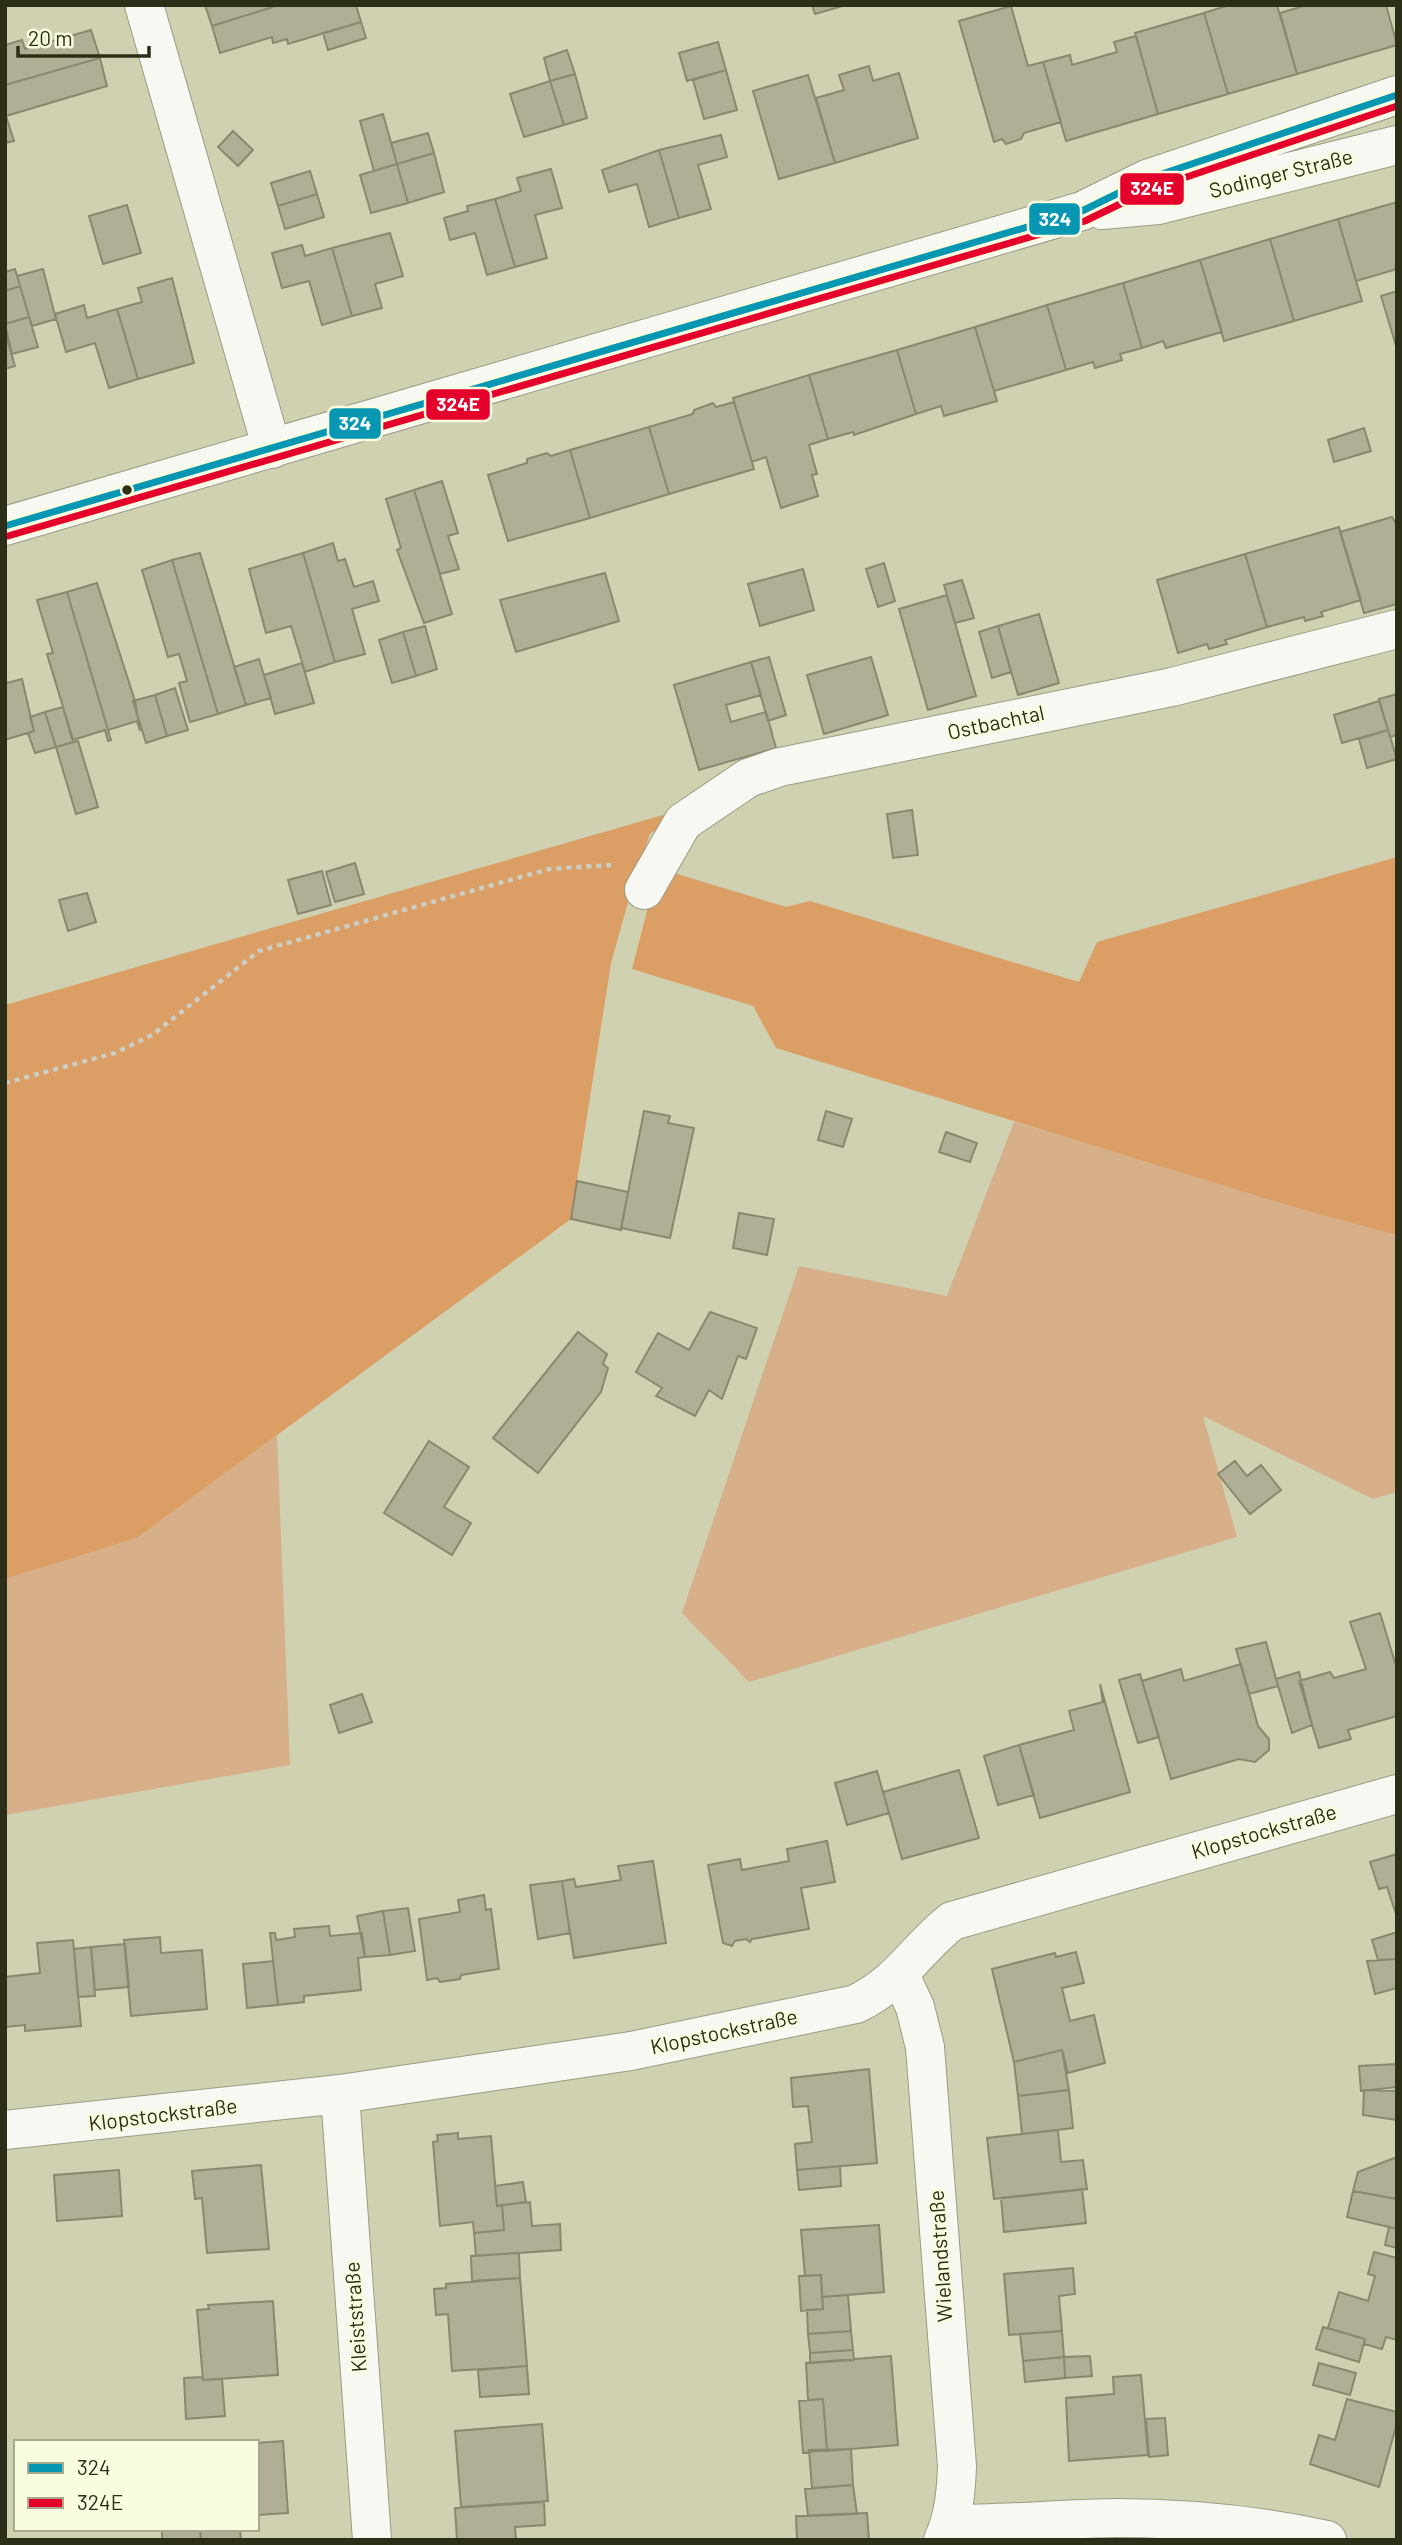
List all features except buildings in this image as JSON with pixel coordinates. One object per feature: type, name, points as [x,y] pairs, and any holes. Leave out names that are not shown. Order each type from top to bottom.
[{"type":"street","points":[[144,5],[272,449]]},
{"type":"street","name":"Sodinger Straße","points":[[5,526],[1082,211],[1147,178],[1397,95]]},
{"type":"street","name":"Sodinger Straße","points":[[1082,211],[1158,205],[1397,145]]},
{"type":"street","name":"Ostbachtal","points":[[651,876],[683,822],[748,778],[780,767],[1172,687],[1397,629]]},
{"type":"street","name":"Klopstockstraße","points":[[5,2130],[340,2094],[631,2051],[856,2004],[882,1991],[900,1975],[934,1934],[952,1921],[1397,1794]]},
{"type":"street","name":"Wielandstraße","points":[[900,1975],[915,2007],[925,2047],[957,2466],[947,2532]]},
{"type":"street","name":"Kleiststraße","points":[[340,2094],[372,2540]]},
{"type":"street","points":[[947,2532],[1014,2532],[1115,2518],[1211,2522],[1327,2540]]},
{"type":"path","points":[[5,1083],[115,1053],[152,1035],[258,951],[549,869],[651,876]]},
{"type":"shaded area","points":[[694,806],[650,834],[632,888],[611,963],[571,1219],[137,1538],[5,1579],[5,1005]]},
{"type":"shaded area","points":[[1397,857],[1397,1235],[1304,1210],[776,1048],[753,1006],[632,969],[649,903],[667,871],[786,907],[810,901],[1079,982],[1097,942]]},
{"type":"shaded area","points":[[1014,1122],[1397,1235],[1397,1492],[1373,1499],[1203,1416],[1237,1537],[749,1682],[682,1613],[799,1266],[947,1296]]},
{"type":"shaded area","points":[[277,1435],[290,1765],[5,1815],[5,1579],[137,1538]]},
{"type":"transit line","name":"324","points":[[5,526],[1082,211],[1147,179],[1397,95]]},
{"type":"transit line","name":"324E","points":[[8,536],[1085,221],[1151,189],[1397,106]]}]
